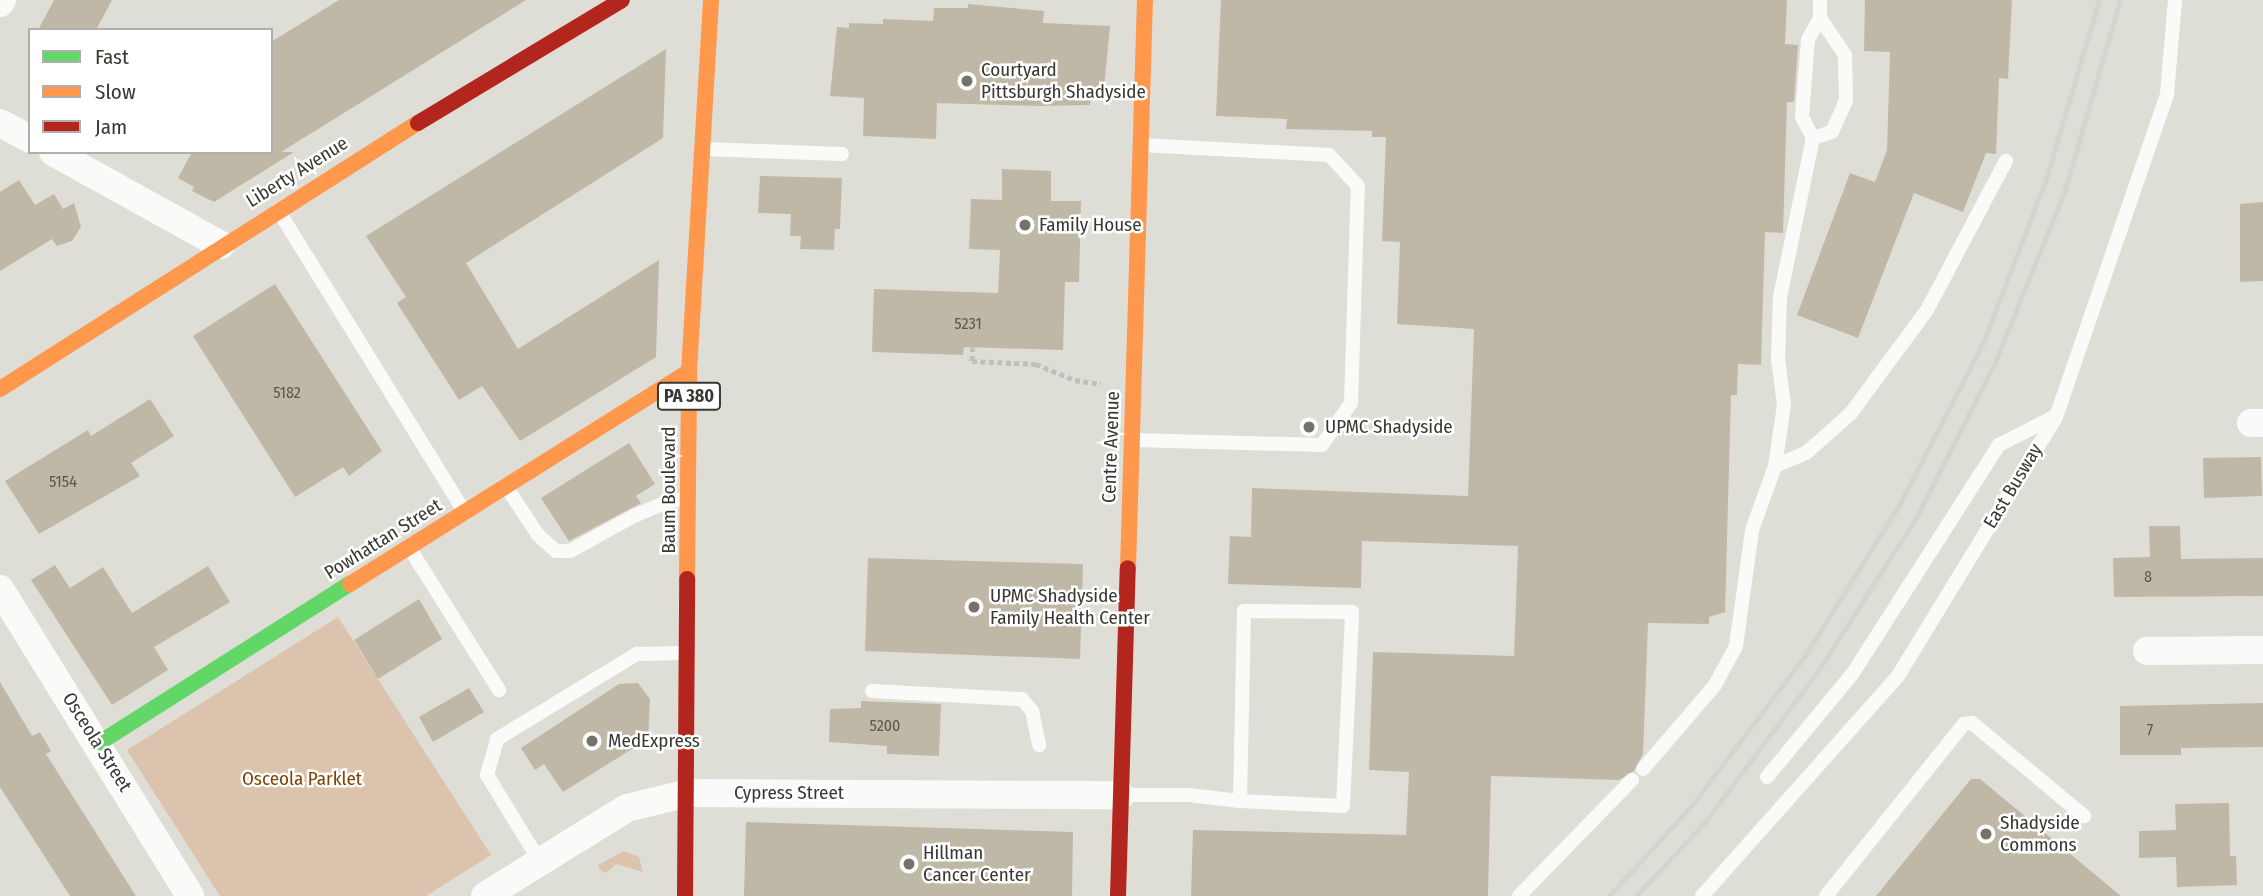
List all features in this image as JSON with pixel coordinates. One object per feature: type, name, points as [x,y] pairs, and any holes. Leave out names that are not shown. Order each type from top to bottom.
[{"type":"main road","name":"Liberty Avenue","points":[[0,389],[277,209],[622,0]]},
{"type":"main road","name":"Baum Boulevard","points":[[685,896],[689,793],[690,371],[711,0]]},
{"type":"main road","name":"Centre Avenue","points":[[1118,896],[1145,0]]},
{"type":"main road","name":"Powhattan Street","points":[[99,743],[690,371]]},
{"type":"street","points":[[0,123],[28,138]]},
{"type":"street","points":[[57,154],[221,245]]},
{"type":"street","name":"Osceola Street","points":[[1,593],[99,743],[190,896]]},
{"type":"street","points":[[2147,651],[2263,650]]},
{"type":"street","name":"Cypress Street","points":[[485,896],[627,808],[689,793],[1121,795]]},
{"type":"lane","name":"East Busway","points":[[1702,896],[1898,676],[2056,417],[2167,94],[2175,0]]},
{"type":"lane","points":[[1643,769],[1714,685],[1736,646],[1752,530],[1774,466],[1784,405],[1778,359],[1780,297],[1813,138],[1802,117],[1808,40],[1820,18],[1820,2]]},
{"type":"lane","points":[[1813,138],[1832,132],[1846,101],[1845,55],[1820,18]]},
{"type":"lane","points":[[1132,440],[1322,445],[1351,403],[1357,186],[1329,155],[1142,145]]},
{"type":"lane","points":[[702,149],[842,153]]},
{"type":"lane","points":[[1774,466],[1806,453],[1851,413],[1927,310],[2006,161]]},
{"type":"lane","points":[[277,209],[465,513]]},
{"type":"lane","points":[[1767,777],[1853,673],[1999,445],[2056,417]]},
{"type":"lane","points":[[506,487],[538,535],[556,551],[570,551],[669,501],[690,499]]},
{"type":"lane","points":[[409,548],[499,690]]},
{"type":"lane","points":[[1121,795],[1189,795],[1240,801],[1343,806],[1352,612],[1244,611],[1240,801]]},
{"type":"lane","points":[[540,862],[487,775],[497,739],[637,654],[690,652]]},
{"type":"lane","points":[[872,691],[1022,699],[1032,711],[1039,745]]},
{"type":"lane","points":[[1826,896],[1964,724],[1972,723],[2084,816]]},
{"type":"lane","points":[[1519,896],[1632,780]]},
{"type":"path","points":[[973,347],[972,361],[1036,364],[1075,380],[1102,384]]},
{"type":"green space","name":"Osceola Parklet","points":[[338,617],[491,855],[426,896],[220,896],[127,750]]},
{"type":"green space","points":[[624,851],[639,857],[643,872],[616,864],[606,873],[601,871],[598,865]]},
{"type":"building","points":[[54,0],[112,0],[97,28],[39,28]]},
{"type":"building","points":[[339,0],[526,0],[281,152],[294,152],[214,202],[192,191],[194,187],[178,178],[191,154],[273,154],[273,41]]},
{"type":"building","points":[[1221,0],[1787,0],[1785,44],[1798,45],[1794,102],[1787,102],[1783,233],[1765,232],[1761,365],[1738,364],[1737,395],[1731,395],[1725,612],[1709,617],[1709,624],[1648,623],[1643,754],[1634,771],[1619,780],[1491,776],[1488,896],[1191,896],[1193,830],[1406,835],[1409,772],[1369,770],[1373,652],[1514,656],[1518,546],[1362,541],[1361,588],[1228,584],[1230,536],[1251,537],[1252,488],[1468,496],[1474,329],[1397,324],[1400,242],[1382,241],[1386,137],[1372,137],[1372,131],[1286,129],[1287,119],[1216,116]]},
{"type":"building","points":[[1865,0],[2012,0],[2008,79],[1999,78],[1996,154],[1986,153],[1963,212],[1914,193],[1858,338],[1797,315],[1850,173],[1875,182],[1887,150],[1890,52],[1864,51]]},
{"type":"building","name":"Courtyard Pittsburgh Shadyside","points":[[968,4],[1044,11],[1043,23],[1110,26],[1103,99],[1091,98],[1090,105],[937,103],[936,139],[863,136],[864,98],[830,96],[837,27],[849,28],[849,23],[883,24],[883,19],[933,21],[934,8],[968,8]]},
{"type":"building","points":[[666,49],[663,138],[466,263],[518,349],[659,260],[656,357],[520,441],[482,386],[459,400],[397,303],[406,297],[366,236]]},
{"type":"building","points":[[1002,169],[1051,171],[1051,201],[1081,201],[1079,282],[1065,282],[1063,350],[964,347],[963,355],[872,352],[874,289],[998,293],[1000,250],[969,249],[971,199],[1002,200]]},
{"type":"building","points":[[760,176],[842,178],[840,229],[835,229],[834,250],[800,249],[801,236],[790,236],[791,214],[758,213]]},
{"type":"building","points":[[19,180],[35,205],[54,194],[63,209],[74,203],[81,227],[72,241],[57,246],[52,239],[0,271],[0,192]]},
{"type":"building","points":[[2263,202],[2263,281],[2240,282],[2240,204]]},
{"type":"building","points":[[275,284],[382,451],[349,476],[343,467],[295,497],[193,336]]},
{"type":"building","points":[[150,399],[174,436],[131,463],[140,476],[39,534],[5,481],[88,430],[91,436]]},
{"type":"building","points":[[629,443],[655,484],[636,496],[641,503],[569,541],[541,498]]},
{"type":"building","points":[[2261,457],[2262,496],[2204,498],[2203,458]]},
{"type":"building","points":[[2149,526],[2180,526],[2181,559],[2263,558],[2263,596],[2114,597],[2113,558],[2150,557]]},
{"type":"building","name":"UPMC Shadyside Family Health Center","points":[[868,558],[1083,564],[1080,659],[865,651]]},
{"type":"building","points":[[55,565],[70,588],[103,567],[132,613],[208,566],[230,602],[154,647],[168,670],[112,705],[31,580]]},
{"type":"building","points":[[419,599],[442,639],[378,679],[354,640]]},
{"type":"building","points":[[0,682],[32,736],[40,732],[51,751],[46,754],[136,896],[70,896],[0,787]]},
{"type":"building","points":[[638,683],[650,699],[648,739],[563,792],[544,764],[535,770],[521,748],[619,684]]},
{"type":"building","points":[[469,688],[484,712],[433,742],[419,717]]},
{"type":"building","points":[[861,701],[941,704],[939,756],[887,754],[887,746],[829,742],[830,709],[861,708]]},
{"type":"building","points":[[2263,703],[2263,747],[2181,748],[2181,755],[2120,755],[2120,706]]},
{"type":"building","name":"Shadyside Commons","points":[[1971,779],[1980,779],[2121,896],[1876,896]]},
{"type":"building","points":[[2229,803],[2230,856],[2236,856],[2237,885],[2177,887],[2176,857],[2139,858],[2139,831],[2176,830],[2175,804]]},
{"type":"building","name":"Hillman Cancer Center","points":[[746,822],[1073,832],[1072,896],[744,896]]},
{"type":"railway","points":[[1609,896],[1692,805],[1806,654],[1899,505],[1983,343],[2046,179],[2099,0]]},
{"type":"railway","points":[[1636,896],[1705,822],[1818,671],[1916,518],[1996,360],[2065,190],[2120,0]]},
{"type":"traffic: fast","points":[[99,743],[350,584]]},
{"type":"traffic: slow","points":[[687,579],[689,371],[711,0]]},
{"type":"traffic: slow","points":[[1128,568],[1145,0]]},
{"type":"traffic: slow","points":[[0,389],[418,123]]},
{"type":"traffic: slow","points":[[350,584],[689,371]]},
{"type":"traffic: jam","points":[[418,123],[622,0]]},
{"type":"traffic: jam","points":[[1118,896],[1128,568]]},
{"type":"traffic: jam","points":[[685,896],[687,579]]},
{"type":"place","name":"Courtyard Pittsburgh Shadyside","points":[[967,81]]},
{"type":"place","name":"Family House","points":[[1025,225]]},
{"type":"place","name":"UPMC Shadyside","points":[[1309,427]]},
{"type":"place","name":"UPMC Shadyside Family Health Center","points":[[974,607]]},
{"type":"place","name":"MedExpress","points":[[592,741]]},
{"type":"place","name":"Shadyside Commons","points":[[1986,834]]},
{"type":"place","name":"Hillman Cancer Center","points":[[909,864]]}]
